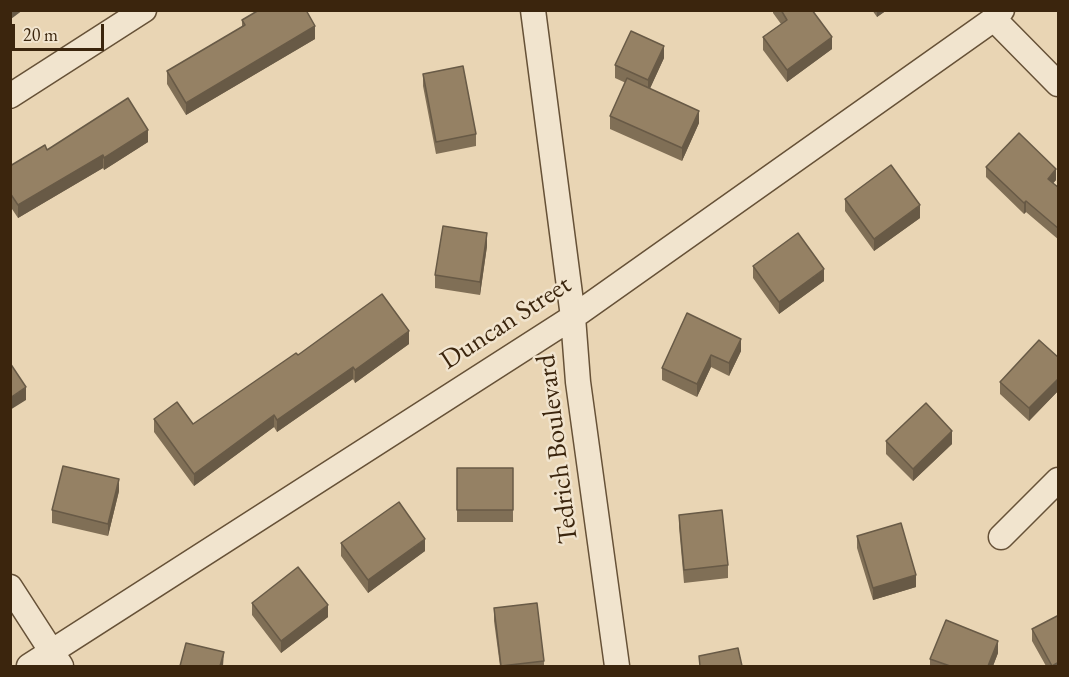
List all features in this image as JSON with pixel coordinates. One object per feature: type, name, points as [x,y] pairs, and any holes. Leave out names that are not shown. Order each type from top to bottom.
[{"type":"street","points":[[10,96],[144,10]]},
{"type":"street","name":"Tedrich Boulevard","points":[[533,10],[573,316],[578,382],[617,666]]},
{"type":"street","points":[[998,15],[1059,84]]},
{"type":"street","name":"Duncan Street","points":[[29,666],[57,659],[573,316],[998,15]]},
{"type":"street","points":[[1001,537],[1059,480]]},
{"type":"street","points":[[10,587],[57,659]]},
{"type":"building","points":[[259,10],[306,10],[315,26],[186,103],[167,71],[245,25],[242,20]]},
{"type":"building","points":[[781,10],[812,10],[832,37],[787,70],[763,37],[787,20]]},
{"type":"building","points":[[631,31],[664,46],[648,80],[615,65]]},
{"type":"building","points":[[463,66],[476,134],[436,142],[423,74]]},
{"type":"building","points":[[627,78],[699,111],[682,148],[610,116]]},
{"type":"building","points":[[128,98],[148,130],[104,158],[103,155],[18,205],[10,193],[10,166],[45,145],[47,150]]},
{"type":"building","points":[[1019,133],[1056,169],[1048,179],[1059,188],[1059,229],[1026,201],[1024,203],[986,167]]},
{"type":"building","points":[[891,165],[920,205],[874,239],[845,199]]},
{"type":"building","points":[[443,226],[487,233],[480,282],[435,275]]},
{"type":"building","points":[[798,233],[824,269],[779,302],[753,266]]},
{"type":"building","points":[[382,294],[409,331],[355,370],[353,367],[277,420],[274,415],[194,474],[154,419],[177,402],[193,424],[296,353],[298,355]]},
{"type":"building","points":[[687,313],[741,339],[729,363],[711,355],[697,384],[662,368]]},
{"type":"building","points":[[1039,340],[1059,358],[1059,378],[1029,408],[1000,382]]},
{"type":"building","points":[[10,363],[26,387],[10,398]]},
{"type":"building","points":[[926,403],[952,431],[913,469],[886,441]]},
{"type":"building","points":[[63,466],[119,479],[108,524],[52,510]]},
{"type":"building","points":[[457,468],[513,468],[513,510],[457,510]]},
{"type":"building","points":[[399,502],[425,539],[368,580],[341,543]]},
{"type":"building","points":[[722,510],[728,565],[684,570],[679,515]]},
{"type":"building","points":[[901,523],[916,575],[873,588],[857,536]]},
{"type":"building","points":[[298,567],[328,605],[281,641],[252,603]]},
{"type":"building","points":[[537,603],[544,661],[501,666],[494,608]]},
{"type":"building","points":[[1059,615],[1059,662],[1052,666],[1032,629]]},
{"type":"building","points":[[946,620],[998,641],[988,666],[950,666],[930,659]]},
{"type":"building","points":[[186,643],[224,652],[220,666],[180,666]]},
{"type":"building","points":[[738,648],[742,666],[700,666],[699,656]]}]
